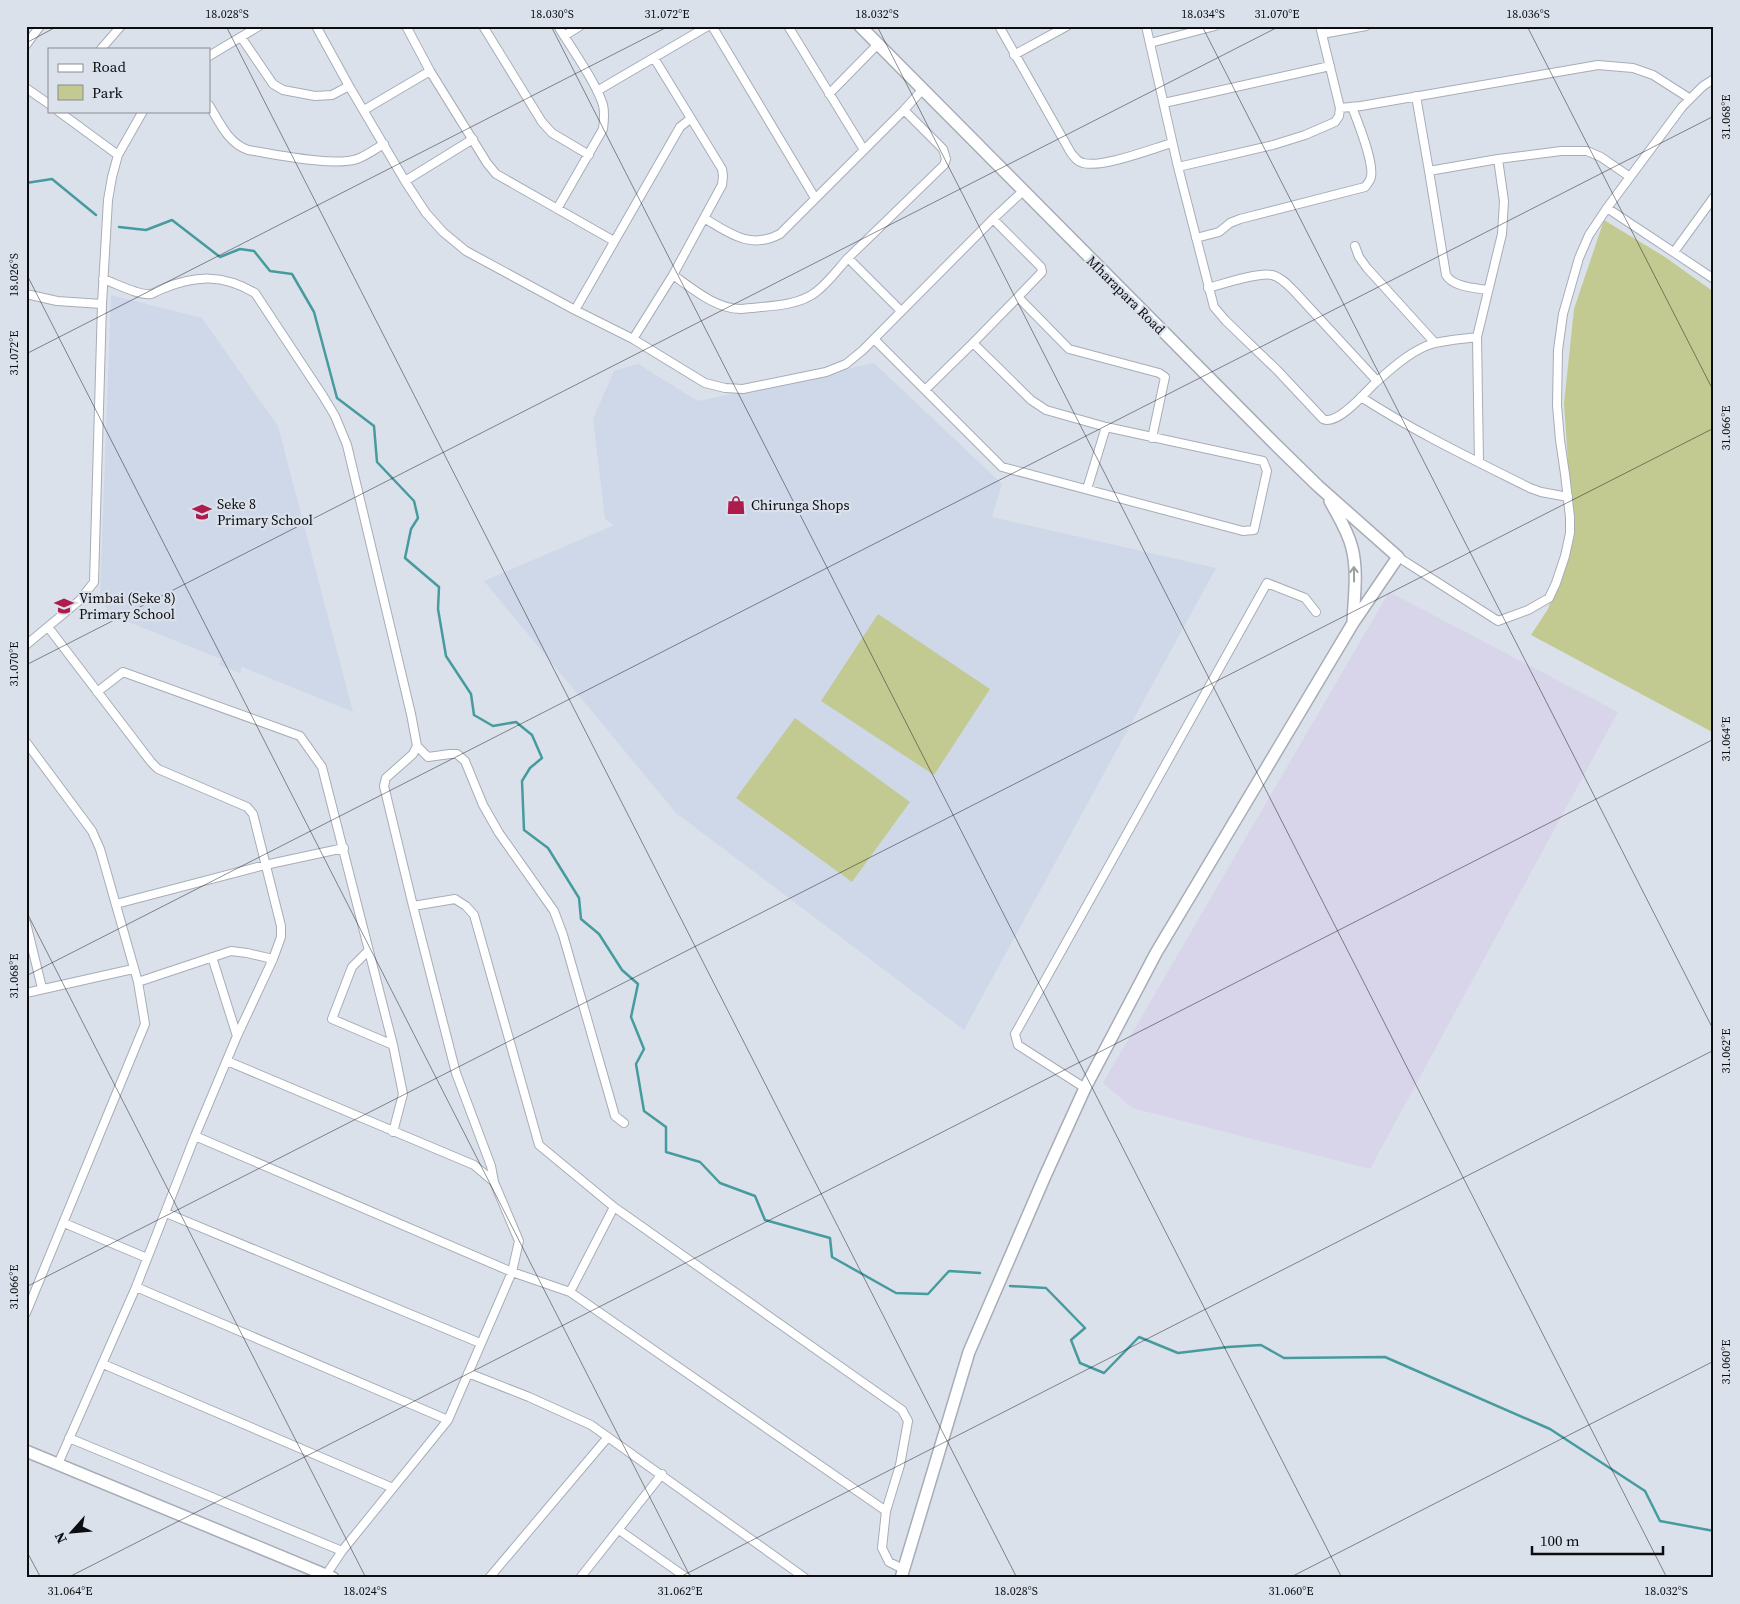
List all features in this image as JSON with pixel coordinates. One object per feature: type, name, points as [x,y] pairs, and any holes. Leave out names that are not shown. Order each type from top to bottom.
[{"type":"main road","name":"Mharapara Road","points":[[860,26],[1318,486],[1398,557]]},
{"type":"main road","points":[[1318,486],[1338,516],[1352,548],[1355,573],[1353,623]]},
{"type":"main road","points":[[901,1575],[969,1352],[1085,1088],[1156,953],[1353,623],[1398,557]]},
{"type":"main road","points":[[26,1450],[329,1576]]},
{"type":"street","points":[[26,45],[40,26]]},
{"type":"street","points":[[102,48],[121,26]]},
{"type":"street","points":[[210,55],[259,26]]},
{"type":"street","points":[[316,26],[405,181],[426,213],[443,232],[466,251],[574,310],[633,339],[705,383],[725,388],[743,389],[826,372],[846,364],[874,339],[1023,191]]},
{"type":"street","points":[[406,26],[430,71],[496,174],[614,242]]},
{"type":"street","points":[[483,26],[542,122],[552,133],[589,155]]},
{"type":"street","points":[[557,209],[603,129],[604,118],[603,106],[597,91],[558,26]]},
{"type":"street","points":[[564,36],[580,26]]},
{"type":"street","points":[[597,91],[708,26]]},
{"type":"street","points":[[712,26],[815,198]]},
{"type":"street","points":[[788,26],[864,150]]},
{"type":"street","points":[[999,26],[1071,153],[1078,161],[1084,163],[1108,162],[1172,143]]},
{"type":"street","points":[[1014,55],[1067,26]]},
{"type":"street","points":[[1146,26],[1172,143],[1214,306],[1218,313],[1277,370],[1322,419],[1327,421],[1337,418],[1377,381],[1412,353],[1435,343],[1477,337]]},
{"type":"street","points":[[1150,43],[1215,26]]},
{"type":"street","points":[[1178,167],[1273,146],[1335,122],[1339,116],[1340,108],[1321,30],[1366,26]]},
{"type":"street","points":[[241,37],[273,84],[283,90],[315,96],[332,95],[349,86]]},
{"type":"street","points":[[829,94],[878,44]]},
{"type":"street","points":[[633,339],[673,276],[722,185],[723,176],[722,169],[654,58]]},
{"type":"street","points":[[1164,103],[1330,66]]},
{"type":"street","points":[[1340,108],[1598,66],[1633,68],[1653,75],[1689,98]]},
{"type":"street","points":[[364,110],[430,71]]},
{"type":"street","points":[[1398,557],[1498,621],[1539,605],[1549,598],[1563,563],[1570,534],[1568,497],[1557,405],[1558,350],[1563,314],[1579,258],[1589,235],[1606,208],[1689,98],[1714,79]]},
{"type":"street","points":[[26,88],[48,103]]},
{"type":"street","points":[[704,218],[746,241],[765,240],[780,234],[923,89]]},
{"type":"street","points":[[1416,96],[1446,275],[1448,279],[1463,285],[1488,290]]},
{"type":"street","points":[[210,107],[232,141],[238,147],[248,150],[330,162],[346,162],[358,159],[384,144]]},
{"type":"street","points":[[1196,238],[1220,232],[1230,223],[1365,187],[1372,175],[1369,159],[1352,107]]},
{"type":"street","points":[[673,276],[720,305],[733,309],[802,300],[815,293],[848,258],[944,165],[946,159],[943,149],[904,110]]},
{"type":"street","points":[[59,112],[118,155]]},
{"type":"street","points":[[26,645],[80,600],[94,582],[102,304],[108,200],[118,155],[139,112]]},
{"type":"street","points":[[574,310],[680,127],[690,119]]},
{"type":"street","points":[[405,181],[473,140]]},
{"type":"street","points":[[1429,171],[1561,152],[1587,151],[1601,157],[1630,177]]},
{"type":"street","points":[[1479,462],[1477,337],[1502,234],[1504,216],[1498,160]]},
{"type":"street","points":[[1674,252],[1714,197]]},
{"type":"street","points":[[1606,208],[1714,279]]},
{"type":"street","points":[[924,390],[1042,272],[1041,267],[993,219]]},
{"type":"street","points":[[1356,246],[1359,258],[1367,268],[1435,343]]},
{"type":"street","points":[[848,258],[901,311]]},
{"type":"street","points":[[1208,288],[1270,274],[1280,279],[1377,381]]},
{"type":"street","points":[[103,279],[142,294],[152,294],[161,289],[213,277],[232,281],[255,293],[323,396],[335,416],[347,444],[417,746],[428,757],[457,754],[465,761],[483,805],[499,833],[554,911],[615,1116],[624,1123]]},
{"type":"street","points":[[26,294],[58,301],[102,304]]},
{"type":"street","points":[[1018,297],[1069,349],[1159,373],[1165,377],[1152,438]]},
{"type":"street","points":[[874,339],[1002,467],[1011,471],[1087,489],[1243,531],[1254,530],[1267,470],[1262,461],[1152,438],[1046,410],[1037,405],[973,343]]},
{"type":"street","points":[[1361,397],[1402,423],[1441,444],[1530,488],[1568,497]]},
{"type":"street","points":[[1087,489],[1106,427]]},
{"type":"street","points":[[1085,1088],[1018,1045],[1015,1034],[1268,583],[1304,598],[1316,612]]},
{"type":"street","points":[[48,627],[158,769],[247,806],[253,814],[281,926],[281,937],[273,959],[237,1036],[195,1136],[136,1287],[58,1464]]},
{"type":"street","points":[[97,692],[123,672],[300,736],[322,767],[393,1045],[403,1094],[393,1132]]},
{"type":"street","points":[[26,742],[29,752],[92,831],[100,850],[138,982],[145,1024],[131,1062],[26,1313]]},
{"type":"street","points":[[329,1576],[342,1551],[448,1420],[512,1272],[519,1241],[494,1182],[491,1166],[456,1073],[384,786],[386,778],[413,754],[417,746]]},
{"type":"street","points":[[116,904],[344,848]]},
{"type":"street","points":[[413,906],[455,899],[466,906],[474,916],[539,1145],[614,1207],[902,1410],[908,1421],[900,1465],[886,1511],[882,1548],[889,1562],[901,1575]]},
{"type":"street","points":[[26,923],[42,988]]},
{"type":"street","points":[[138,982],[231,951],[273,959]]},
{"type":"street","points":[[368,951],[352,967],[332,1019],[393,1045]]},
{"type":"street","points":[[212,957],[237,1036]]},
{"type":"street","points":[[26,993],[133,968]]},
{"type":"street","points":[[227,1061],[474,1165],[494,1182]]},
{"type":"street","points":[[195,1136],[512,1272],[570,1292],[886,1511]]},
{"type":"street","points":[[570,1292],[614,1207]]},
{"type":"street","points":[[166,1213],[480,1343]]},
{"type":"street","points":[[64,1223],[147,1258]]},
{"type":"street","points":[[136,1287],[448,1420]]},
{"type":"street","points":[[103,1364],[393,1488]]},
{"type":"street","points":[[468,1372],[592,1425],[805,1578]]},
{"type":"street","points":[[489,1578],[608,1437]]},
{"type":"street","points":[[68,1438],[342,1551]]},
{"type":"street","points":[[580,1578],[662,1474]]},
{"type":"street","points":[[619,1530],[687,1578]]},
{"type":"shaded area","name":"Seke 8 Primary School","points":[[111,295],[202,318],[278,426],[353,712],[242,667],[240,673],[219,665],[221,659],[111,615],[100,599]]},
{"type":"shaded area","points":[[874,363],[1002,484],[992,517],[1216,568],[964,1030],[676,813],[484,581],[614,525],[605,519],[593,419],[614,371],[638,364],[698,401]]},
{"type":"shaded area","points":[[1389,592],[1618,712],[1370,1169],[1132,1108],[1103,1083]]},
{"type":"green space","points":[[1604,220],[1665,257],[1714,292],[1714,733],[1531,635],[1548,609],[1573,538],[1564,403],[1574,309]]},
{"type":"green space","points":[[878,614],[990,689],[934,775],[821,701]]},
{"type":"green space","points":[[795,718],[910,802],[852,882],[736,798]]},
{"type":"waterway","points":[[26,183],[52,179],[96,215]]},
{"type":"waterway","points":[[119,227],[146,230],[172,220],[220,257],[240,249],[254,251],[270,271],[292,274],[314,312],[337,398],[374,426],[377,462],[414,501],[418,518],[411,529],[405,558],[439,587],[438,609],[446,656],[471,694],[474,715],[493,726],[516,722],[532,735],[542,758],[530,768],[522,781],[524,830],[548,848],[579,898],[581,919],[599,934],[622,970],[638,984],[631,1017],[644,1049],[636,1064],[644,1111],[666,1127],[666,1152],[700,1162],[720,1183],[755,1196],[765,1220],[830,1238],[832,1257],[896,1293],[928,1294],[949,1271],[980,1273]]},
{"type":"waterway","points":[[1010,1286],[1046,1288],[1085,1328],[1071,1340],[1080,1363],[1104,1373],[1139,1337],[1178,1353],[1261,1345],[1284,1358],[1385,1357],[1550,1429],[1645,1491],[1660,1521],[1714,1531]]},
{"type":"place","name":"Chirunga Shops","points":[[736,505]]},
{"type":"place","name":"Seke 8 Primary School","points":[[202,512]]},
{"type":"place","name":"Vimbai (Seke 8) Primary School","points":[[64,606]]}]
